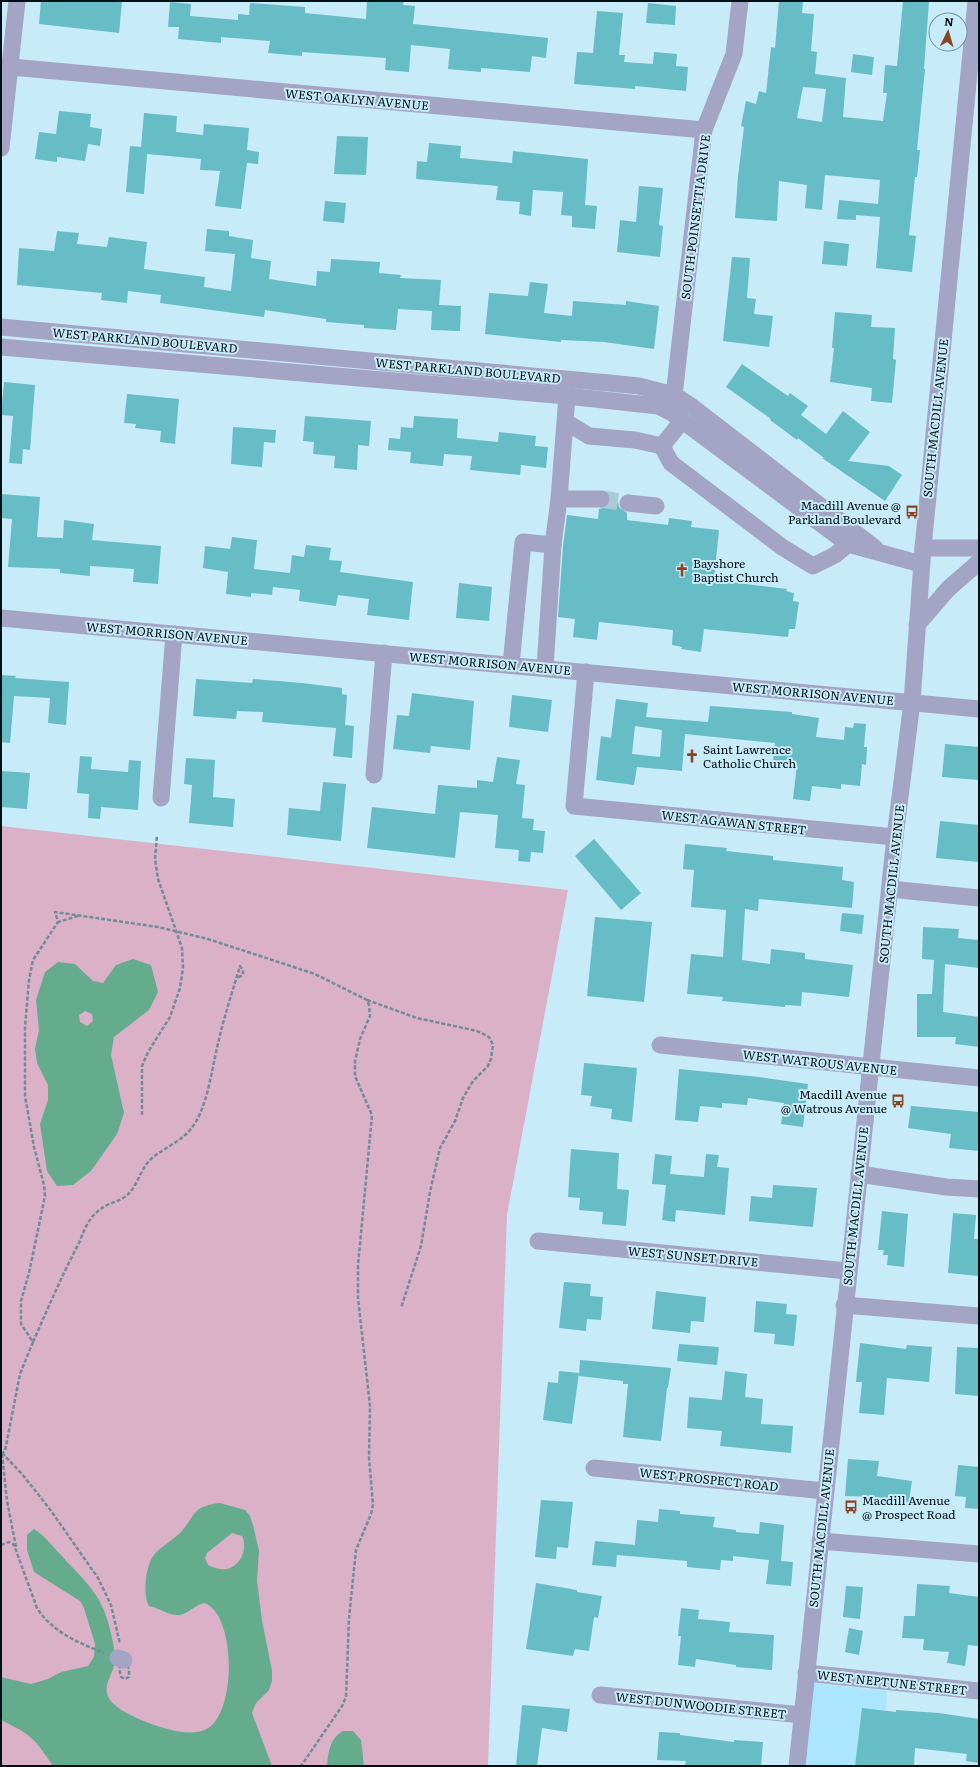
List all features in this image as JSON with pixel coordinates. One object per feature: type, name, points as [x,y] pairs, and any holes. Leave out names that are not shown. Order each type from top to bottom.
[{"type":"street","points":[[1,141],[16,1]]},
{"type":"street","name":"SOUTH POINSETTIA DRIVE","points":[[677,417],[674,395],[704,130],[734,54],[740,1]]},
{"type":"street","name":"SOUTH MACDILL AVENUE","points":[[797,1766],[844,1305],[895,837],[912,702],[922,556],[976,1]]},
{"type":"street","name":"WEST OAKLYN AVENUE","points":[[10,67],[704,130]]},
{"type":"street","name":"WEST PARKLAND BOULEVARD","points":[[1,327],[639,386],[674,395],[882,553]]},
{"type":"street","name":"WEST PARKLAND BOULEVARD","points":[[1,348],[567,396],[658,406],[677,417],[848,544],[882,553],[922,556],[979,548]]},
{"type":"street","points":[[545,668],[553,545],[559,499],[567,396]]},
{"type":"street","points":[[662,446],[677,417]]},
{"type":"street","points":[[566,422],[589,436],[635,440],[662,446],[671,463],[782,547],[813,566],[835,554],[848,544]]},
{"type":"street","points":[[559,499],[601,499]]},
{"type":"street","points":[[628,503],[656,506]]},
{"type":"street","points":[[510,665],[523,542],[553,545]]},
{"type":"street","points":[[917,625],[948,589],[979,562]]},
{"type":"street","name":"WEST MORRISON AVENUE","points":[[1,618],[979,709]]},
{"type":"street","points":[[161,798],[174,634]]},
{"type":"street","points":[[374,775],[384,653]]},
{"type":"street","name":"WEST AGAWAN STREET","points":[[586,672],[574,806],[895,837]]},
{"type":"street","points":[[890,889],[979,898]]},
{"type":"street","name":"WEST WATROUS AVENUE","points":[[660,1045],[979,1078]]},
{"type":"street","points":[[859,1174],[946,1187],[979,1189]]},
{"type":"street","name":"WEST SUNSET DRIVE","points":[[538,1241],[848,1271]]},
{"type":"street","points":[[844,1305],[979,1316]]},
{"type":"street","name":"WEST PROSPECT ROAD","points":[[594,1468],[825,1491]]},
{"type":"street","points":[[820,1540],[979,1554]]},
{"type":"street","name":"WEST NEPTUNE STREET","points":[[806,1673],[979,1691]]},
{"type":"street","name":"WEST DUNWOODIE STREET","points":[[600,1695],[802,1715]]},
{"type":"path","points":[[142,1115],[142,1066],[148,1052],[170,1017],[180,988],[183,968],[182,948],[158,879],[155,859],[157,835]]},
{"type":"path","points":[[58,922],[55,912],[208,938],[315,974],[367,1000],[417,1018],[477,1031],[489,1037],[493,1045],[491,1060],[488,1066],[473,1081],[462,1098],[455,1121],[440,1148],[428,1199],[421,1246],[401,1308]]},
{"type":"path","points":[[33,1342],[21,1324],[21,1301],[45,1196],[44,1185],[34,1147],[25,1102],[25,1027],[28,980],[32,960],[58,922],[78,916]]},
{"type":"path","points":[[17,1552],[7,1501],[2,1454],[5,1451],[20,1374],[62,1275],[96,1212],[108,1204],[124,1198],[133,1188],[140,1173],[148,1162],[162,1150],[190,1131],[196,1121],[206,1098],[217,1047],[237,978]]},
{"type":"path","points":[[301,1766],[342,1706],[346,1697],[349,1618],[356,1550],[371,1514],[373,1505],[369,1457],[370,1406],[358,1298],[358,1266],[372,1115],[355,1076],[355,1061],[360,1040],[370,1016],[367,1000]]},
{"type":"path","points":[[2,1454],[22,1474],[49,1508],[98,1578],[111,1605],[122,1655]]},
{"type":"path","points":[[1,1545],[9,1542],[14,1545],[37,1608],[42,1617],[63,1634],[90,1648]]},
{"type":"shaded area","points":[[1,826],[568,890],[507,1215],[488,1766],[1,1766]]},
{"type":"shaded area","points":[[133,959],[151,965],[158,992],[149,1010],[114,1037],[111,1055],[124,1113],[117,1134],[91,1171],[73,1185],[57,1186],[47,1171],[40,1124],[48,1100],[48,1085],[37,1063],[35,1049],[39,1030],[36,1000],[45,972],[58,962],[75,964],[93,981],[103,983],[116,965]],"holes":[[[85,1011],[92,1014],[93,1021],[87,1026],[80,1022],[79,1015]]]},
{"type":"shaded area","points":[[220,1503],[245,1510],[250,1516],[253,1525],[259,1551],[257,1581],[262,1620],[272,1671],[272,1681],[269,1690],[256,1703],[252,1713],[272,1766],[53,1766],[32,1738],[1,1720],[1,1677],[31,1684],[48,1679],[61,1672],[88,1666],[94,1657],[95,1644],[84,1608],[80,1601],[34,1572],[27,1550],[27,1535],[34,1529],[48,1541],[84,1580],[99,1600],[109,1626],[115,1658],[108,1682],[107,1693],[115,1705],[138,1719],[152,1724],[181,1732],[198,1732],[208,1728],[217,1718],[224,1704],[228,1686],[229,1666],[223,1628],[217,1613],[204,1603],[180,1615],[168,1613],[149,1606],[145,1587],[147,1572],[151,1559],[154,1555],[180,1533],[199,1509],[211,1504]],"holes":[[[232,1533],[242,1536],[244,1541],[244,1551],[236,1564],[227,1569],[208,1565],[205,1558],[207,1553]]]},
{"type":"shaded area","points":[[813,1683],[887,1691],[883,1766],[805,1766]]},
{"type":"shaded area","points":[[343,1731],[353,1731],[361,1740],[364,1766],[327,1766],[332,1741]]},
{"type":"building","points":[[41,1],[122,1],[119,33],[39,24]]},
{"type":"building","points":[[367,1],[404,1],[403,5],[415,6],[413,24],[548,38],[546,58],[532,56],[530,72],[481,68],[481,72],[448,69],[450,49],[411,45],[409,72],[385,70],[386,58],[302,52],[302,56],[268,53],[270,41],[221,37],[221,43],[178,39],[179,27],[168,27],[170,2],[191,4],[190,16],[238,20],[238,14],[249,15],[250,3],[305,7],[305,13],[366,19]]},
{"type":"building","points":[[779,1],[803,1],[802,13],[814,14],[811,51],[817,52],[815,74],[846,78],[843,117],[883,121],[887,93],[883,93],[885,65],[897,66],[903,1],[929,1],[925,69],[917,150],[920,150],[917,177],[915,177],[909,235],[916,236],[912,272],[876,268],[880,217],[856,215],[856,220],[837,219],[839,200],[878,204],[880,180],[825,175],[822,210],[805,208],[807,185],[779,181],[777,221],[735,218],[744,127],[741,126],[746,101],[756,104],[759,91],[766,93],[771,47],[775,48]],"holes":[[[803,87],[826,89],[822,122],[797,118]]]},
{"type":"building","points":[[648,3],[676,6],[675,25],[646,23]]},
{"type":"building","points":[[597,11],[623,13],[619,55],[625,55],[624,62],[653,64],[654,52],[677,54],[676,66],[688,67],[686,91],[635,86],[635,89],[574,84],[577,52],[593,53]]},
{"type":"building","points":[[853,54],[874,57],[872,75],[851,72]]},
{"type":"building","points":[[59,111],[91,114],[90,127],[102,129],[100,146],[88,144],[85,161],[57,157],[57,162],[35,159],[39,132],[56,134]]},
{"type":"building","points":[[144,113],[177,116],[176,132],[203,135],[204,124],[249,128],[247,150],[259,152],[258,164],[247,163],[241,209],[215,206],[220,171],[200,170],[201,159],[147,154],[144,194],[126,192],[130,146],[141,147]]},
{"type":"building","points":[[337,136],[368,137],[366,175],[334,174]]},
{"type":"building","points":[[429,143],[461,146],[460,158],[512,163],[513,151],[588,159],[585,205],[597,206],[595,229],[572,227],[572,216],[561,215],[563,192],[533,190],[531,216],[519,214],[520,202],[496,200],[498,186],[416,179],[417,161],[427,162]]},
{"type":"building","points":[[639,186],[663,188],[659,225],[663,226],[660,257],[617,252],[620,220],[636,222]]},
{"type":"building","points":[[325,201],[346,203],[344,223],[323,221]]},
{"type":"building","points":[[207,229],[229,231],[229,236],[253,240],[251,258],[271,261],[269,279],[316,286],[317,271],[330,272],[331,259],[380,262],[379,273],[401,275],[400,278],[441,280],[439,305],[461,306],[460,331],[431,330],[432,311],[398,309],[396,330],[364,328],[364,325],[326,322],[326,319],[265,310],[264,317],[160,303],[161,295],[128,291],[127,303],[101,300],[102,293],[17,285],[19,248],[54,251],[57,231],[79,233],[77,244],[107,247],[109,237],[147,242],[144,269],[205,277],[204,287],[231,291],[235,254],[205,251]]},
{"type":"building","points":[[824,241],[849,244],[847,266],[822,264]]},
{"type":"building","points":[[732,257],[750,258],[747,298],[756,299],[754,314],[773,316],[769,347],[723,341]]},
{"type":"building","points":[[530,282],[548,284],[544,313],[572,316],[573,301],[626,305],[626,301],[659,306],[654,349],[604,342],[561,340],[561,342],[485,334],[489,293],[528,296]]},
{"type":"building","points":[[835,312],[872,315],[871,327],[895,328],[893,359],[896,360],[892,403],[871,401],[872,388],[830,382],[834,348],[832,348]]},
{"type":"building","points":[[742,364],[788,396],[790,393],[808,406],[801,415],[826,434],[843,411],[870,432],[848,461],[889,466],[902,475],[885,501],[822,458],[824,458],[798,438],[797,440],[770,420],[771,419],[726,387]]},
{"type":"building","points":[[4,382],[35,385],[30,450],[23,449],[22,464],[9,463],[13,416],[1,415]]},
{"type":"building","points":[[127,394],[179,399],[175,444],[160,442],[161,431],[135,428],[136,424],[124,423]]},
{"type":"building","points":[[305,416],[371,421],[369,446],[358,445],[357,470],[334,468],[335,456],[313,454],[314,442],[303,441]]},
{"type":"building","points":[[414,416],[458,419],[457,438],[498,442],[499,432],[536,436],[535,446],[548,447],[546,468],[521,465],[520,475],[470,470],[472,456],[444,454],[443,466],[410,463],[411,452],[388,450],[389,438],[400,439],[401,427],[413,428]]},
{"type":"building","points":[[233,427],[276,430],[275,443],[264,442],[262,467],[231,464]]},
{"type":"building","points":[[1,494],[40,497],[37,537],[63,538],[64,520],[94,524],[92,540],[161,546],[158,584],[133,582],[134,569],[90,566],[90,576],[60,573],[60,569],[8,567],[12,519],[1,518]]},
{"type":"building","points":[[611,500],[618,502],[619,507],[627,513],[627,520],[668,525],[669,518],[692,521],[691,527],[719,530],[714,580],[787,589],[786,591],[794,593],[793,601],[799,602],[795,629],[789,629],[788,637],[704,629],[701,652],[681,649],[682,647],[672,645],[673,630],[599,622],[597,640],[573,637],[575,619],[558,617],[563,546],[567,515],[598,519],[599,509],[606,507]]},
{"type":"building","points":[[232,537],[257,540],[254,569],[290,573],[292,555],[304,557],[306,545],[331,548],[329,560],[342,561],[340,572],[413,582],[409,620],[367,615],[369,599],[338,595],[336,606],[299,601],[300,590],[273,587],[272,595],[251,593],[251,597],[226,594],[228,572],[203,568],[205,546],[230,549]]},
{"type":"building","points":[[459,583],[492,587],[489,621],[456,618]]},
{"type":"building","points":[[1,675],[16,676],[15,678],[69,682],[66,725],[48,723],[50,698],[14,696],[10,743],[1,742]]},
{"type":"building","points":[[196,679],[252,683],[253,679],[342,688],[342,694],[347,695],[345,725],[354,726],[352,758],[333,756],[336,728],[262,722],[263,712],[237,711],[236,719],[193,716]]},
{"type":"building","points":[[412,693],[474,701],[470,750],[431,746],[430,753],[393,749],[397,715],[409,716]]},
{"type":"building","points":[[512,695],[552,700],[548,732],[509,727]]},
{"type":"building","points":[[616,699],[648,703],[646,717],[708,722],[710,706],[792,712],[792,714],[819,718],[816,737],[844,740],[845,727],[853,728],[854,723],[866,724],[864,747],[867,747],[866,765],[862,764],[860,786],[841,784],[841,789],[812,786],[810,801],[793,799],[797,764],[773,761],[775,743],[685,734],[682,771],[637,767],[634,785],[596,780],[601,736],[611,738]],"holes":[[[635,726],[662,730],[660,757],[632,754]]]},
{"type":"building","points":[[945,744],[979,747],[979,780],[942,777]]},
{"type":"building","points":[[80,756],[92,757],[91,769],[128,772],[129,760],[141,761],[138,810],[101,807],[100,819],[88,818],[89,794],[77,793]]},
{"type":"building","points":[[497,757],[520,760],[516,784],[525,785],[522,818],[534,819],[533,830],[545,831],[543,853],[531,852],[530,862],[518,861],[519,850],[495,848],[498,815],[460,812],[455,858],[367,848],[372,807],[435,814],[438,785],[477,788],[477,780],[493,782]]},
{"type":"building","points":[[186,758],[215,760],[213,797],[235,799],[233,827],[189,823],[192,785],[184,784]]},
{"type":"building","points":[[1,771],[30,773],[27,809],[1,807]]},
{"type":"building","points":[[323,782],[346,784],[341,841],[287,835],[289,808],[320,811]]},
{"type":"building","points":[[940,821],[979,825],[979,862],[936,858]]},
{"type":"building","points":[[594,839],[641,893],[621,910],[575,856]]},
{"type":"building","points":[[685,844],[727,848],[726,851],[773,856],[773,860],[843,867],[842,880],[854,882],[852,908],[759,899],[758,911],[745,909],[742,960],[770,964],[771,949],[805,953],[805,959],[853,965],[849,997],[802,992],[801,1006],[785,1005],[785,1007],[722,1001],[723,997],[687,994],[691,954],[723,957],[726,910],[691,907],[694,870],[683,869]]},
{"type":"building","points":[[842,913],[864,915],[862,934],[840,931]]},
{"type":"building","points":[[595,917],[652,922],[644,1002],[587,996]]},
{"type":"building","points":[[923,927],[959,929],[958,938],[979,940],[979,968],[945,964],[943,1012],[979,1017],[979,1047],[955,1044],[956,1037],[917,1037],[917,994],[932,994],[934,960],[922,959]]},
{"type":"building","points":[[584,1063],[637,1068],[632,1122],[611,1119],[612,1109],[590,1106],[592,1096],[581,1095]]},
{"type":"building","points":[[679,1069],[759,1077],[808,1084],[803,1127],[781,1124],[784,1103],[748,1098],[747,1105],[722,1103],[722,1108],[700,1106],[698,1122],[675,1120]]},
{"type":"building","points":[[911,1106],[979,1112],[979,1151],[949,1148],[951,1134],[908,1128]]},
{"type":"building","points":[[571,1149],[619,1153],[617,1189],[629,1190],[626,1226],[602,1224],[603,1212],[579,1210],[580,1198],[568,1197]]},
{"type":"building","points":[[655,1154],[672,1156],[670,1174],[704,1177],[706,1154],[719,1155],[717,1167],[729,1168],[725,1215],[676,1210],[675,1222],[662,1220],[666,1185],[652,1184]]},
{"type":"building","points":[[773,1185],[817,1188],[813,1227],[749,1221],[751,1196],[772,1198]]},
{"type":"building","points":[[882,1211],[908,1214],[904,1267],[887,1265],[888,1255],[883,1255],[884,1250],[878,1250]]},
{"type":"building","points":[[953,1213],[976,1215],[974,1239],[979,1239],[979,1276],[948,1273]]},
{"type":"building","points":[[564,1282],[591,1284],[590,1296],[603,1297],[601,1320],[587,1319],[586,1331],[559,1328]]},
{"type":"building","points":[[656,1291],[706,1297],[704,1322],[691,1321],[690,1333],[652,1329]]},
{"type":"building","points":[[756,1301],[787,1304],[786,1314],[797,1315],[794,1346],[774,1344],[775,1334],[754,1332]]},
{"type":"building","points":[[860,1343],[906,1349],[907,1345],[932,1347],[929,1382],[887,1378],[884,1415],[859,1413],[862,1382],[856,1382]]},
{"type":"building","points":[[679,1344],[719,1347],[717,1365],[677,1361]]},
{"type":"building","points":[[957,1347],[979,1348],[979,1396],[955,1394]]},
{"type":"building","points":[[580,1360],[671,1368],[667,1388],[661,1441],[623,1437],[628,1384],[623,1384],[623,1381],[579,1376]]},
{"type":"building","points":[[559,1371],[579,1373],[572,1424],[543,1420],[548,1382],[558,1383]]},
{"type":"building","points":[[725,1371],[747,1374],[745,1397],[763,1399],[761,1424],[793,1426],[791,1453],[720,1446],[722,1431],[687,1428],[689,1397],[722,1400]]},
{"type":"building","points":[[848,1459],[879,1461],[877,1476],[912,1481],[909,1502],[876,1497],[845,1496]]},
{"type":"building","points":[[958,1465],[979,1467],[979,1509],[965,1508],[966,1497],[955,1496]]},
{"type":"building","points":[[541,1500],[573,1502],[568,1548],[557,1547],[556,1559],[535,1557]]},
{"type":"building","points":[[659,1509],[680,1511],[680,1514],[715,1517],[713,1527],[736,1530],[736,1532],[759,1534],[760,1522],[784,1525],[781,1561],[793,1562],[791,1586],[766,1584],[769,1560],[733,1556],[733,1561],[721,1560],[720,1570],[687,1567],[687,1561],[617,1555],[616,1567],[592,1565],[595,1541],[635,1545],[637,1520],[658,1522]]},
{"type":"building","points":[[536,1583],[602,1596],[598,1618],[594,1617],[589,1651],[575,1649],[573,1656],[526,1649]]},
{"type":"building","points":[[917,1584],[950,1586],[949,1593],[979,1597],[979,1646],[968,1645],[965,1666],[947,1663],[949,1652],[923,1650],[924,1639],[902,1638],[904,1616],[915,1616]]},
{"type":"building","points":[[846,1586],[863,1587],[860,1619],[843,1617]]},
{"type":"building","points":[[681,1608],[699,1610],[698,1619],[730,1622],[729,1632],[774,1635],[772,1670],[736,1667],[736,1665],[696,1659],[695,1667],[678,1665],[681,1636],[678,1636]]},
{"type":"building","points":[[849,1628],[863,1631],[859,1655],[845,1652]]},
{"type":"building","points":[[522,1705],[570,1709],[567,1732],[542,1728],[537,1766],[516,1766]]},
{"type":"building","points":[[862,1708],[896,1712],[896,1710],[939,1713],[979,1719],[979,1763],[966,1761],[967,1754],[915,1748],[914,1766],[855,1766]]},
{"type":"building","points":[[659,1732],[680,1733],[680,1735],[734,1742],[734,1740],[763,1742],[761,1766],[685,1766],[686,1761],[657,1760]]},
{"type":"tunnel","points":[[601,499],[628,503]]},
{"type":"place","name":"Macdill Avenue @ Parkland Boulevard","points":[[912,512]]},
{"type":"place","name":"Bayshore Baptist Church","points":[[682,570]]},
{"type":"place","name":"Saint Lawrence Catholic Church","points":[[692,756]]},
{"type":"place","name":"Macdill Avenue @ Watrous Avenue","points":[[898,1101]]},
{"type":"place","name":"Macdill Avenue @ Prospect Road","points":[[851,1507]]}]
